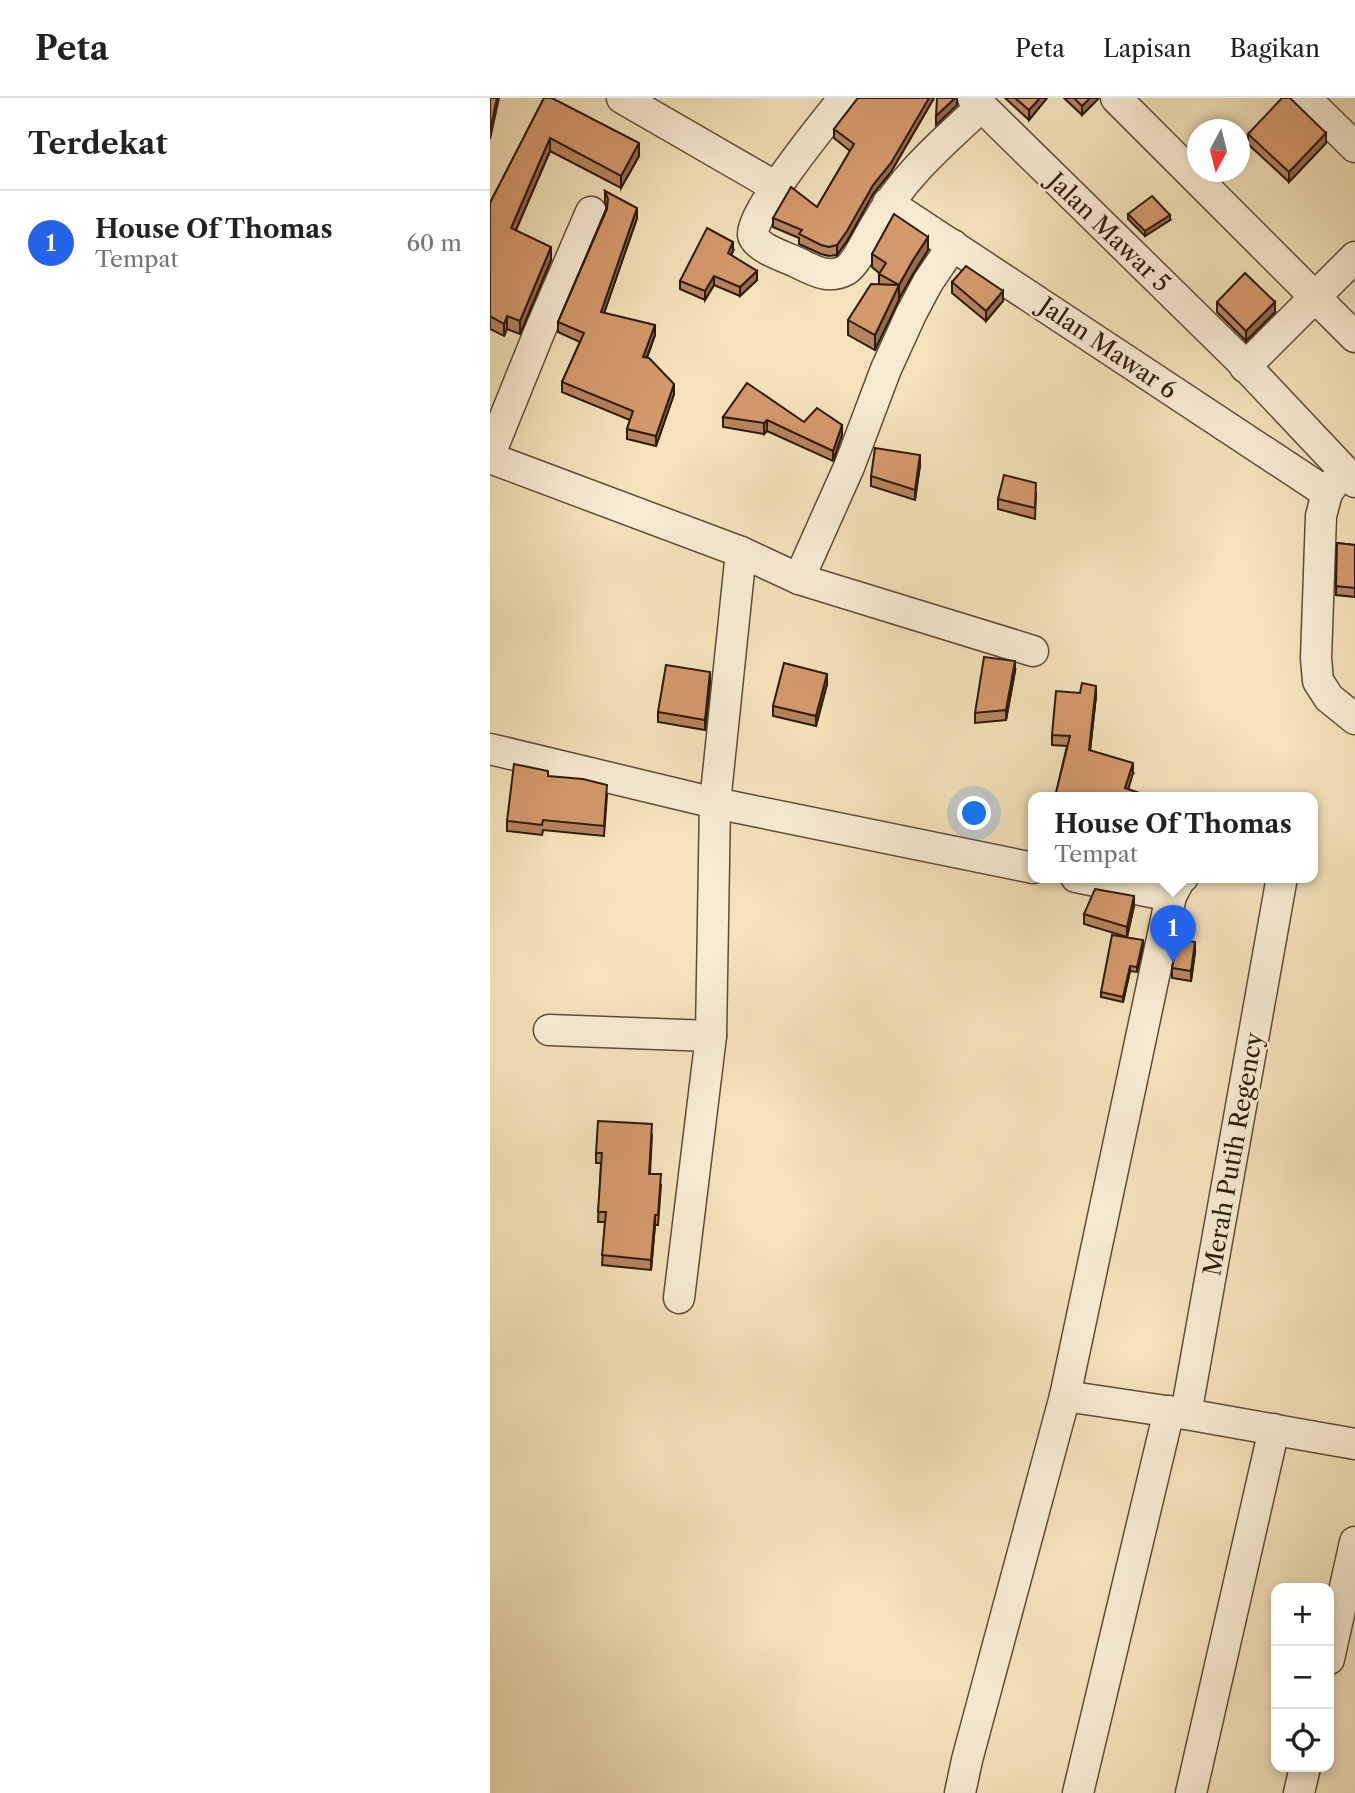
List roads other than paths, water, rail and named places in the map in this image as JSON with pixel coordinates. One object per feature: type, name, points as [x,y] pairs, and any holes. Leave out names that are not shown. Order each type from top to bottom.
[{"type":"street","points":[[622,98],[776,187]]},
{"type":"street","points":[[844,98],[776,187],[753,228],[757,243],[818,272],[833,276],[849,269],[888,202],[977,102]]},
{"type":"street","points":[[1116,98],[1355,337]]},
{"type":"street","points":[[1305,98],[1355,147]]},
{"type":"street","name":"Jalan Mawar 5","points":[[977,102],[1238,358],[1342,482]]},
{"type":"street","name":"Jalan Mawar 6","points":[[888,202],[953,245],[1342,482]]},
{"type":"street","points":[[591,212],[490,456],[741,552],[799,579],[1032,651]]},
{"type":"street","points":[[799,579],[849,467],[886,369],[911,314],[928,282],[953,245]]},
{"type":"street","points":[[1245,367],[1355,257]]},
{"type":"street","points":[[1342,482],[1321,516],[1316,658],[1318,681],[1329,698],[1355,719]]},
{"type":"street","points":[[679,1298],[711,1036],[715,803],[741,552]]},
{"type":"street","points":[[490,749],[715,803],[1028,867]]},
{"type":"street","points":[[960,1793],[1066,1396],[1177,887],[1137,883]]},
{"type":"street","name":"Merah Putih Regency","points":[[1078,1793],[1178,1413],[1272,883]]},
{"type":"street","points":[[549,1030],[711,1036]]},
{"type":"street","points":[[1066,1396],[1355,1444]]},
{"type":"street","points":[[1191,1793],[1274,1429]]},
{"type":"street","points":[[1332,1646],[1355,1542]]},
{"type":"street","points":[[1299,1793],[1304,1772]]},
{"type":"place","name":"House Of Thomas","points":[[1173,963]]}]
